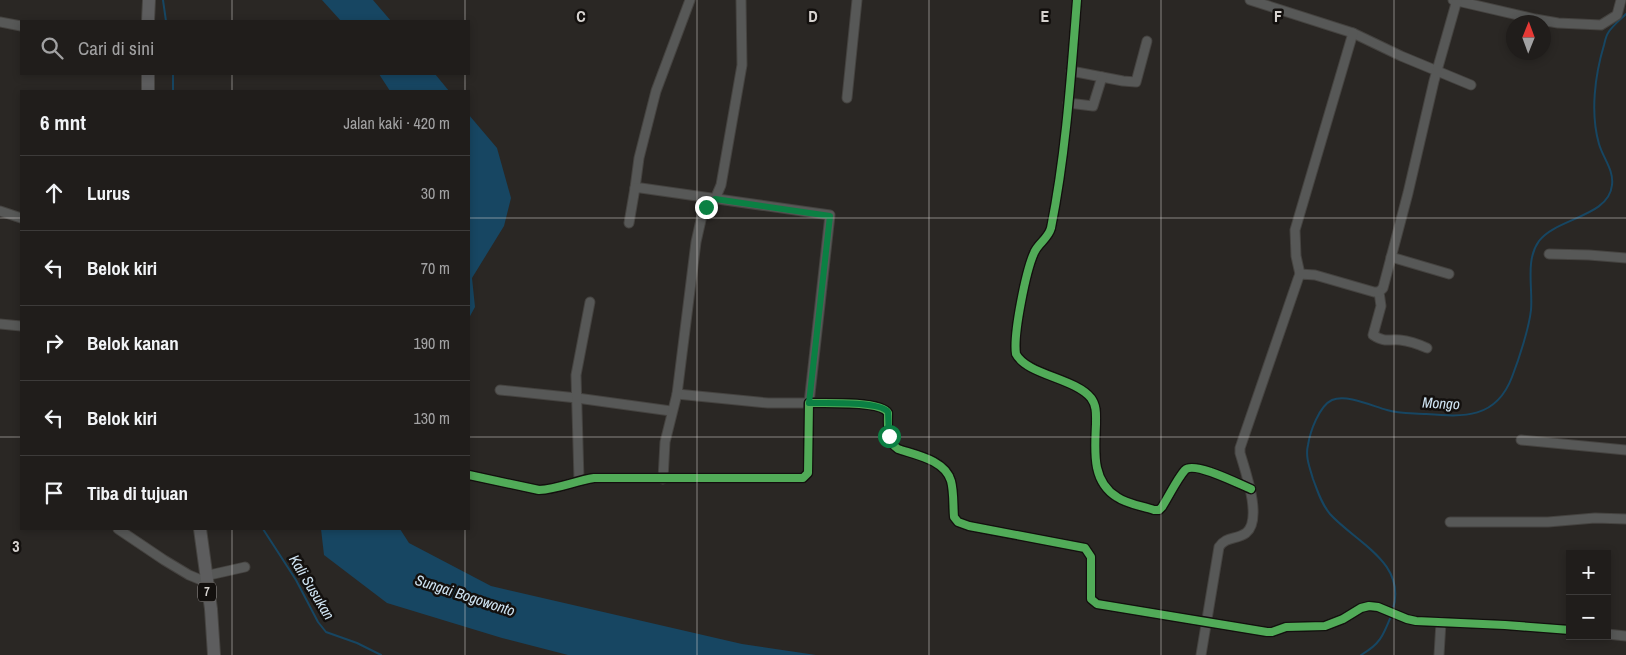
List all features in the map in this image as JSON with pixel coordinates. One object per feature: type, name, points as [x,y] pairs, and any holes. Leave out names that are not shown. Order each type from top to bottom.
[{"type":"highway","points":[[148,20],[149,0]]},
{"type":"highway","points":[[148,75],[148,90]]},
{"type":"highway","name":"7","points":[[200,530],[214,655]]},
{"type":"street","points":[[629,223],[639,158],[656,92],[690,0]]},
{"type":"street","points":[[663,479],[665,442],[671,411],[677,394],[696,242],[702,211],[715,199],[721,185],[742,65],[741,0]]},
{"type":"street","points":[[847,98],[857,0]]},
{"type":"street","points":[[1077,0],[1058,189],[1050,231],[1047,238],[1034,252],[1020,304],[1016,349],[1018,358],[1024,364],[1082,390],[1092,398],[1096,410],[1094,458],[1097,470],[1103,483],[1120,499],[1159,510],[1185,471],[1191,468],[1206,471],[1251,489]]},
{"type":"street","points":[[1250,0],[1353,33],[1401,56],[1471,85]]},
{"type":"street","points":[[1300,274],[1314,274],[1374,292],[1379,292],[1383,288],[1455,0],[1558,23],[1601,25],[1617,15],[1622,0]]},
{"type":"street","points":[[0,22],[20,26]]},
{"type":"street","points":[[1202,655],[1219,548],[1222,542],[1246,533],[1251,524],[1251,489],[1240,448],[1300,274],[1296,256],[1295,230],[1353,33]]},
{"type":"street","points":[[1071,71],[1136,82],[1147,42]]},
{"type":"street","points":[[1068,102],[1093,106],[1102,77]]},
{"type":"street","points":[[470,475],[539,490],[555,488],[578,480],[805,477],[808,473],[809,403],[830,216],[647,188],[635,188]]},
{"type":"street","points":[[0,211],[20,218]]},
{"type":"street","points":[[1549,254],[1626,258]]},
{"type":"street","points":[[1391,257],[1449,274]]},
{"type":"street","points":[[1379,292],[1381,306],[1373,335],[1388,342],[1397,340],[1407,341],[1427,348]]},
{"type":"street","points":[[578,480],[576,375],[590,302]]},
{"type":"street","points":[[0,324],[20,326]]},
{"type":"street","points":[[500,390],[671,411]]},
{"type":"street","points":[[677,394],[768,403],[850,404],[883,408],[887,410],[889,436],[893,446],[937,464],[947,474],[951,481],[954,517],[958,522],[969,526],[1085,548],[1091,557],[1091,597],[1094,602],[1100,604],[1272,632],[1286,627],[1324,626],[1369,606],[1378,607],[1407,619],[1566,630]]},
{"type":"street","points":[[1520,440],[1626,450]]},
{"type":"street","points":[[1450,522],[1548,522],[1595,518],[1626,519]]},
{"type":"street","points":[[119,530],[189,575],[205,579],[245,567]]},
{"type":"street","points":[[1439,655],[1441,622]]},
{"type":"street","points":[[1611,634],[1626,636]]},
{"type":"water","points":[[322,0],[373,0],[390,20],[340,20]]},
{"type":"water","points":[[380,75],[436,75],[448,90],[389,90]]},
{"type":"water","points":[[470,116],[497,148],[511,198],[504,226],[472,278],[475,307],[470,316]]},
{"type":"water","name":"Sungai Bogowonto","points":[[321,530],[401,530],[409,543],[491,586],[742,644],[816,655],[568,655],[502,638],[387,603],[324,555]]},
{"type":"waterway","name":"Kali Susukan","points":[[163,0],[166,20]]},
{"type":"waterway","name":"Mongo","points":[[1393,609],[1395,593],[1393,578],[1386,566],[1376,554],[1330,514],[1320,497],[1307,458],[1307,449],[1313,427],[1319,413],[1332,400],[1352,399],[1396,412],[1466,415],[1488,408],[1505,391],[1518,361],[1530,317],[1531,265],[1532,257],[1539,241],[1557,227],[1592,211],[1609,196],[1612,180],[1610,169],[1596,132],[1595,94],[1598,69],[1607,36],[1626,14]]},
{"type":"waterway","name":"Kali Susukan","points":[[173,75],[173,90]]},
{"type":"waterway","name":"Kali Susukan","points":[[264,530],[296,580],[318,622],[326,632],[357,643],[381,655]]},
{"type":"waterway","name":"Mongo","points":[[1361,655],[1373,647],[1380,639],[1391,616]]},
{"type":"cycle path","points":[[1077,0],[1061,171],[1050,232],[1036,250],[1027,274],[1016,332],[1016,354],[1030,367],[1084,391],[1091,398],[1096,411],[1096,464],[1103,482],[1117,497],[1130,503],[1159,510],[1182,474],[1190,468],[1207,471],[1251,489]]},
{"type":"cycle path","points":[[470,475],[539,490],[594,478],[803,478],[808,473],[809,403],[875,406],[888,413],[888,428],[891,442],[894,446],[929,459],[943,468],[948,474],[952,485],[954,517],[958,522],[969,526],[1085,548],[1091,557],[1091,599],[1097,604],[1267,632],[1286,627],[1325,626],[1369,606],[1378,607],[1416,621],[1566,630]]},
{"type":"route","points":[[706,207],[715,199],[830,215],[809,403],[850,404],[883,408],[888,412],[889,436]]}]
